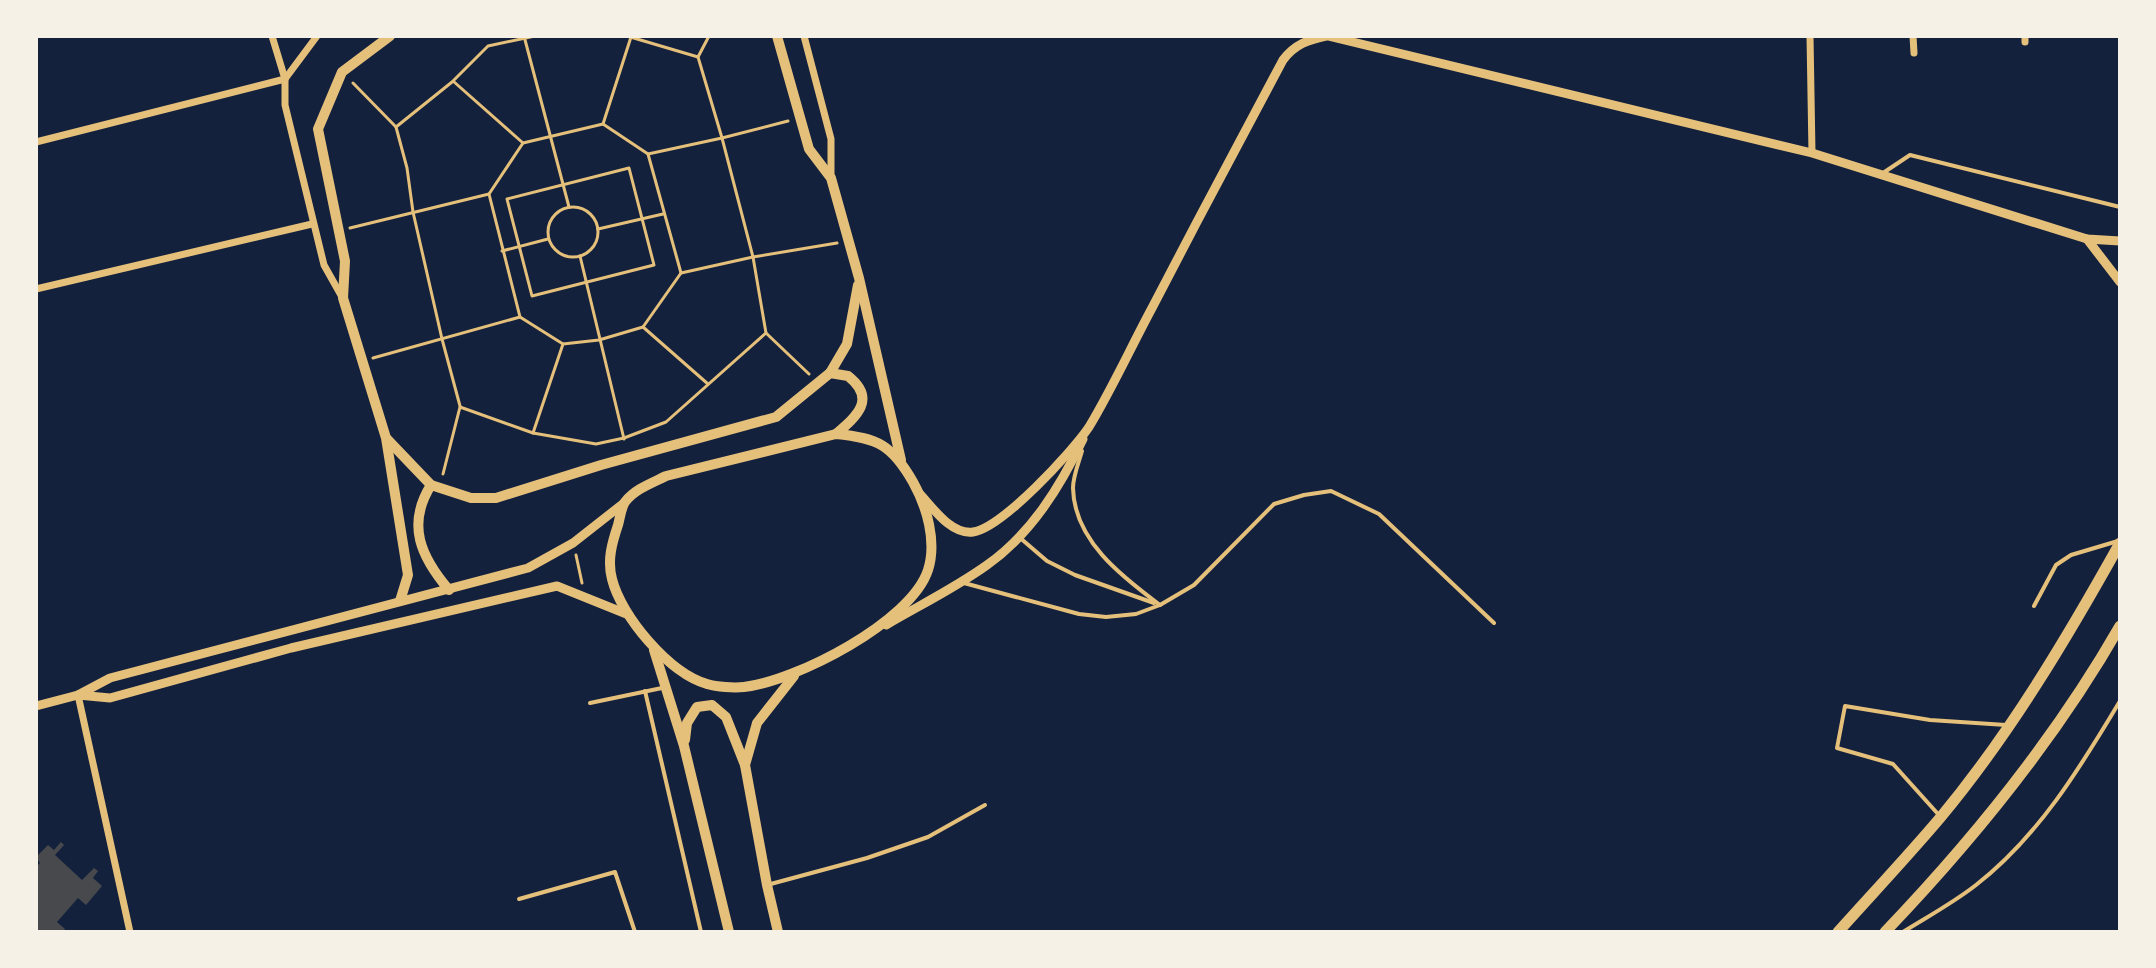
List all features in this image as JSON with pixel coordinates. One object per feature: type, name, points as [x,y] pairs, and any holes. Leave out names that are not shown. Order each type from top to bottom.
[{"type":"main road","points":[[390,36],[342,72],[318,129],[345,261],[343,298],[386,438],[408,575],[400,601]]},
{"type":"main road","points":[[777,36],[809,149],[831,178],[859,278],[901,460],[920,494],[932,539],[928,570],[912,596],[862,638],[794,675],[742,687],[707,684],[686,673],[654,648],[629,615],[612,580],[610,551],[624,503],[641,488],[666,476],[836,434],[870,437],[901,460]]},
{"type":"main road","points":[[386,438],[435,487],[471,498],[496,498],[776,417],[830,373],[847,344],[859,278]]},
{"type":"main road","points":[[830,373],[848,376],[862,392],[863,406],[836,434]]},
{"type":"main road","points":[[435,487],[420,502],[420,535],[433,571],[449,590]]},
{"type":"main road","points":[[1838,932],[1941,817],[2009,725],[2069,635],[2120,541]]},
{"type":"main road","points":[[1885,932],[2009,792],[2120,626]]},
{"type":"main road","points":[[654,648],[684,746],[729,932]]},
{"type":"main road","points":[[745,765],[757,723],[794,675]]},
{"type":"main road","points":[[684,746],[687,723],[697,707],[712,705],[726,717],[745,765],[778,932]]},
{"type":"street","points":[[272,36],[285,79],[285,105],[312,224],[324,265],[343,298]]},
{"type":"street","points":[[36,142],[285,79],[317,36]]},
{"type":"street","points":[[804,36],[831,139],[831,178]]},
{"type":"street","points":[[862,638],[989,564],[1048,502],[1283,60],[1291,49],[1309,39],[1327,36],[1812,153],[2087,239],[2120,241]]},
{"type":"street","points":[[1810,36],[1812,153]]},
{"type":"street","points":[[1913,36],[1914,53]]},
{"type":"street","points":[[36,289],[312,224]]},
{"type":"street","points":[[2087,239],[2120,282]]},
{"type":"street","points":[[920,494],[947,522],[959,529],[970,533],[985,528],[1003,517],[1037,485],[1087,429]]},
{"type":"street","points":[[36,706],[78,695],[110,678],[528,568],[573,543],[624,503]]},
{"type":"street","points":[[78,695],[110,698],[291,648],[557,586],[629,615]]},
{"type":"street","points":[[78,695],[130,932]]},
{"type":"lane","points":[[1881,175],[1910,155],[2120,207]]},
{"type":"lane","points":[[1087,429],[1073,486],[1079,521],[1089,538],[1122,577],[1160,605]]},
{"type":"lane","points":[[961,582],[1079,614],[1106,617],[1136,614],[1160,605],[1194,585],[1274,504],[1331,491],[1379,514],[1494,623]]},
{"type":"lane","points":[[1018,536],[1047,561],[1075,575],[1160,605]]},
{"type":"lane","points":[[2034,606],[2056,565],[2071,555],[2120,541]]},
{"type":"lane","points":[[590,703],[666,687]]},
{"type":"lane","points":[[645,691],[701,932]]},
{"type":"lane","points":[[1903,932],[1975,886],[2017,848],[2077,773],[2120,701]]},
{"type":"lane","points":[[1941,817],[1893,764],[1837,748],[1845,706],[1930,720],[2009,725]]},
{"type":"lane","points":[[767,885],[867,858],[928,837],[985,805]]},
{"type":"lane","points":[[519,899],[615,872],[635,932]]},
{"type":"path","points":[[396,127],[453,81],[488,46],[535,36]]},
{"type":"path","points":[[709,36],[698,57],[753,257],[766,333],[818,383]]},
{"type":"path","points":[[524,37],[569,207]]},
{"type":"path","points":[[603,124],[629,37],[698,57]]},
{"type":"path","points":[[342,72],[396,127],[407,168],[413,212],[460,407],[435,487]]},
{"type":"path","points":[[453,81],[523,143]]},
{"type":"path","points":[[648,154],[800,119]]},
{"type":"path","points":[[339,231],[489,194],[523,143],[603,124],[648,154],[681,273]]},
{"type":"path","points":[[629,168],[654,265],[532,296],[507,199],[563,185],[629,168]]},
{"type":"path","points":[[489,194],[520,317],[563,344],[599,340],[643,327],[681,273],[848,241]]},
{"type":"path","points":[[569,207],[581,208],[591,214],[599,237],[593,248],[572,258],[560,254],[551,246],[549,239],[550,222],[557,212],[569,207]]},
{"type":"path","points":[[598,229],[663,214]]},
{"type":"path","points":[[502,251],[549,239]]},
{"type":"path","points":[[580,256],[630,457]]},
{"type":"path","points":[[362,361],[520,317]]},
{"type":"path","points":[[643,327],[708,384]]},
{"type":"path","points":[[460,407],[533,433],[596,444],[624,438],[666,422],[766,333]]},
{"type":"path","points":[[533,433],[563,344]]},
{"type":"path","points":[[573,543],[586,598]]},
{"type":"building","points":[[61,842],[64,845],[55,855],[82,880],[94,868],[98,871],[93,878],[102,886],[86,905],[78,898],[57,922],[65,929],[63,932],[36,932],[36,867],[40,863],[36,857],[48,845],[54,850]]}]
